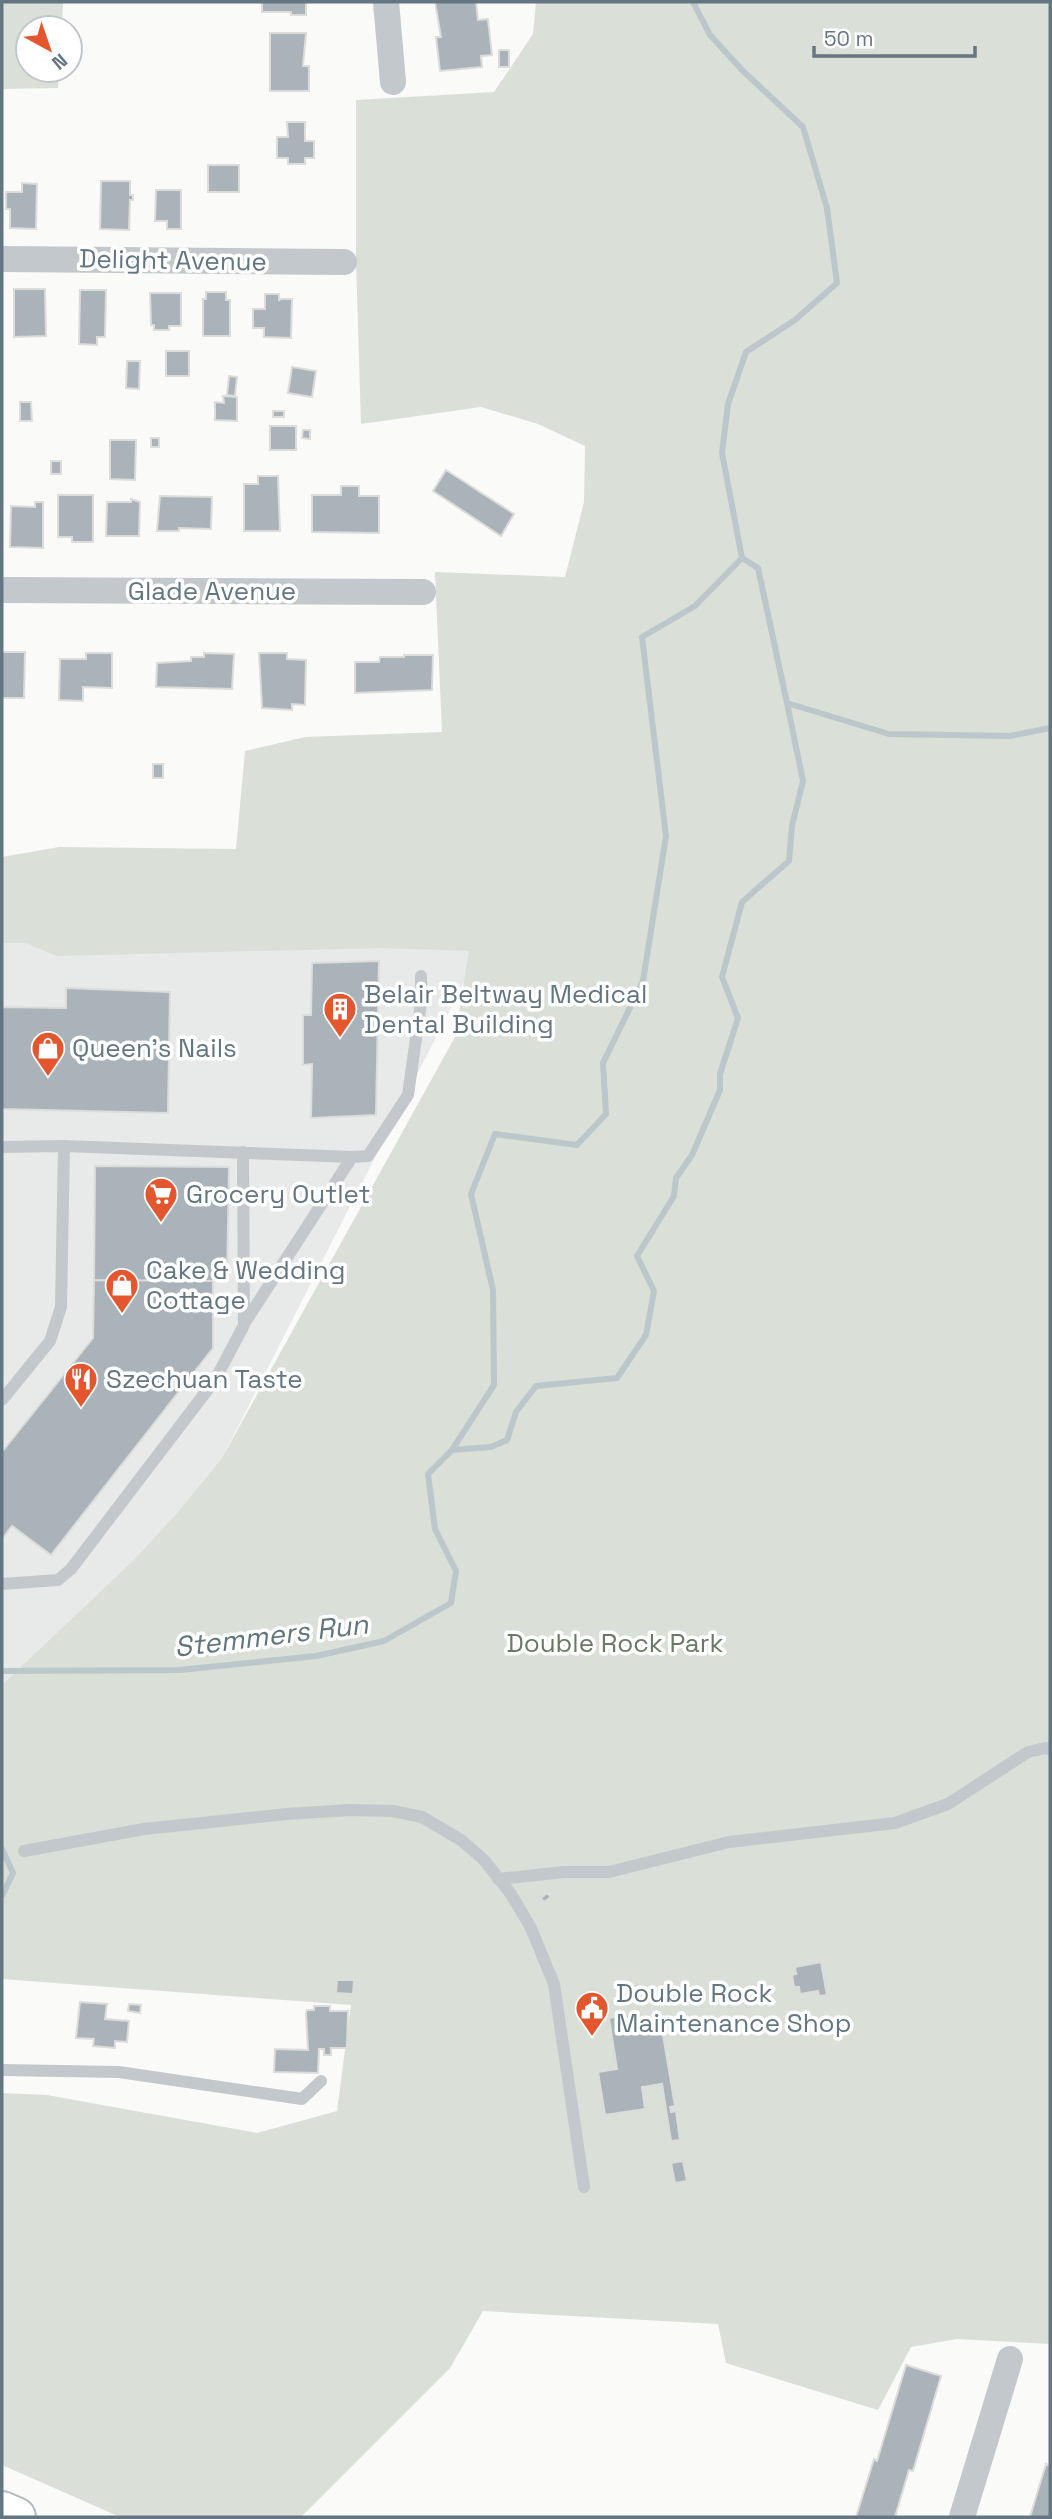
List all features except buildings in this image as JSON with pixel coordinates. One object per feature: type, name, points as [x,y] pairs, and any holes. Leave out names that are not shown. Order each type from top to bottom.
[{"type":"highway","points":[[2,2511],[16,2517]]},
{"type":"street","points":[[386,2],[393,82]]},
{"type":"street","name":"Delight Avenue","points":[[2,259],[344,262]]},
{"type":"street","name":"Glade Avenue","points":[[2,590],[423,592]]},
{"type":"street","points":[[962,2517],[1010,2359]]},
{"type":"lane","points":[[2,1147],[64,1146],[369,1156],[408,1095],[421,1003],[421,976]]},
{"type":"lane","points":[[2,1400],[50,1341],[61,1307],[64,1146]]},
{"type":"lane","points":[[243,1152],[244,1325]]},
{"type":"lane","points":[[2,1584],[58,1580],[71,1569],[215,1380],[244,1325],[352,1157]]},
{"type":"lane","points":[[498,1879],[554,1872],[609,1872],[729,1842],[895,1823],[948,1804],[1028,1752],[1050,1749]]},
{"type":"lane","points":[[24,1851],[144,1829],[349,1810],[393,1811],[422,1817],[461,1840],[484,1860],[511,1894],[531,1928],[554,1984],[584,2188]]},
{"type":"lane","points":[[2,2070],[119,2071],[302,2099],[321,2081]]},
{"type":"shaded area","points":[[2,930],[482,947],[222,1458],[2,1724]]},
{"type":"green space","points":[[2,2],[63,2],[63,14],[14,14],[14,84],[58,84],[58,88],[2,89]]},
{"type":"green space","name":"Double Rock Park","points":[[536,2],[1050,2],[1050,2344],[957,2339],[911,2347],[878,2410],[726,2363],[718,2324],[483,2311],[450,2368],[301,2517],[120,2517],[2,2465],[2,2093],[47,2095],[257,2133],[337,2111],[351,2005],[2,1979],[2,1685],[135,1559],[222,1458],[455,1037],[469,951],[383,948],[57,956],[26,943],[2,943],[2,857],[59,847],[236,849],[245,751],[305,737],[442,732],[435,572],[565,577],[584,502],[585,446],[538,424],[481,407],[361,424],[356,262],[356,100],[494,92],[533,34]]},
{"type":"waterway","points":[[693,2],[710,35],[743,71],[803,127],[827,208],[837,283],[795,320],[746,352],[728,404],[722,453],[742,558]]},
{"type":"waterway","name":"Stemmers Run","points":[[742,558],[758,568],[787,703],[889,734],[1010,736],[1050,728]]},
{"type":"waterway","name":"Stemmers Run","points":[[2,1671],[180,1670],[316,1656],[384,1641],[451,1603],[456,1571],[435,1529],[428,1474],[452,1450],[494,1385],[493,1290],[471,1194],[495,1134],[577,1145],[606,1114],[603,1063],[643,981],[666,836],[642,637],[695,606],[742,558]]},
{"type":"waterway","name":"Stemmers Run","points":[[452,1450],[491,1447],[507,1440],[516,1412],[536,1386],[617,1378],[646,1335],[654,1291],[637,1256],[674,1196],[676,1178],[692,1155],[720,1090],[720,1074],[738,1018],[722,977],[742,902],[789,861],[792,826],[803,781],[787,703]]},
{"type":"waterway","name":"Stemmers Run","points":[[2,1849],[13,1873],[2,1896]]},
{"type":"place","name":"Belair Beltway Medical Dental Building","points":[[340,1039]]},
{"type":"place","name":"Queen’s Nails","points":[[48,1078]]},
{"type":"place","name":"Grocery Outlet","points":[[161,1224]]},
{"type":"place","name":"Cake & Wedding Cottage","points":[[122,1315]]},
{"type":"place","name":"Szechuan Taste","points":[[81,1409]]},
{"type":"place","name":"Double Rock Maintenance Shop","points":[[592,2038]]}]
